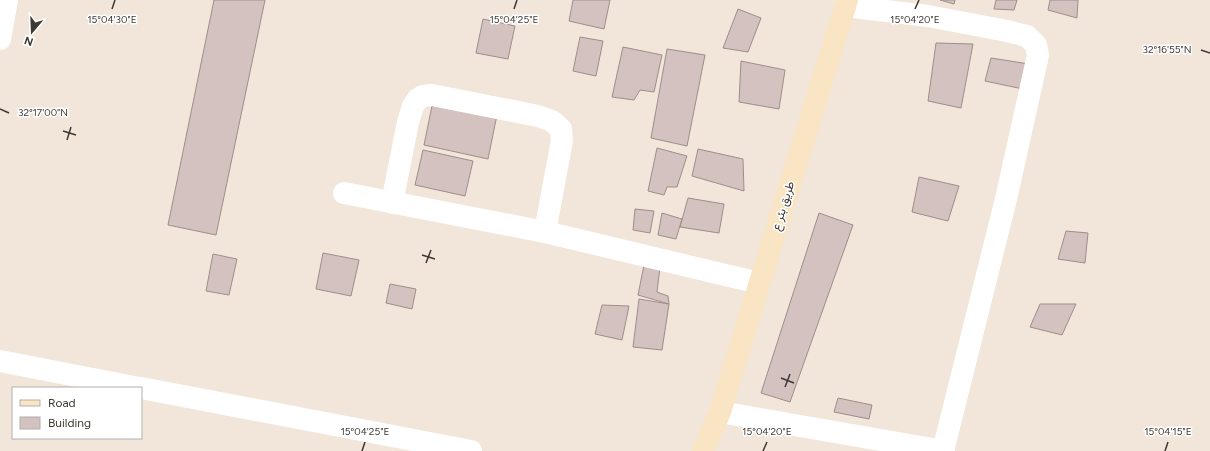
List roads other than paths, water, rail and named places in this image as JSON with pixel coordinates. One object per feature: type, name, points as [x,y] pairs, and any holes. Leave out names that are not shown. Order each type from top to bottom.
[{"type":"street","points":[[0,39],[7,0]]},
{"type":"street","points":[[720,412],[944,451],[1006,199],[1038,55],[1036,45],[1027,36],[1007,31],[928,16],[846,3]]},
{"type":"street","name":"طريق بئر ع","points":[[703,451],[720,412],[846,3]]},
{"type":"street","points":[[392,202],[408,122],[413,106],[418,99],[423,96],[432,95],[475,103],[538,116],[552,121],[560,129],[562,140],[545,232]]},
{"type":"street","points":[[344,193],[545,232],[759,283]]},
{"type":"street","points":[[0,362],[135,387]]},
{"type":"street","points":[[142,388],[471,451]]}]
